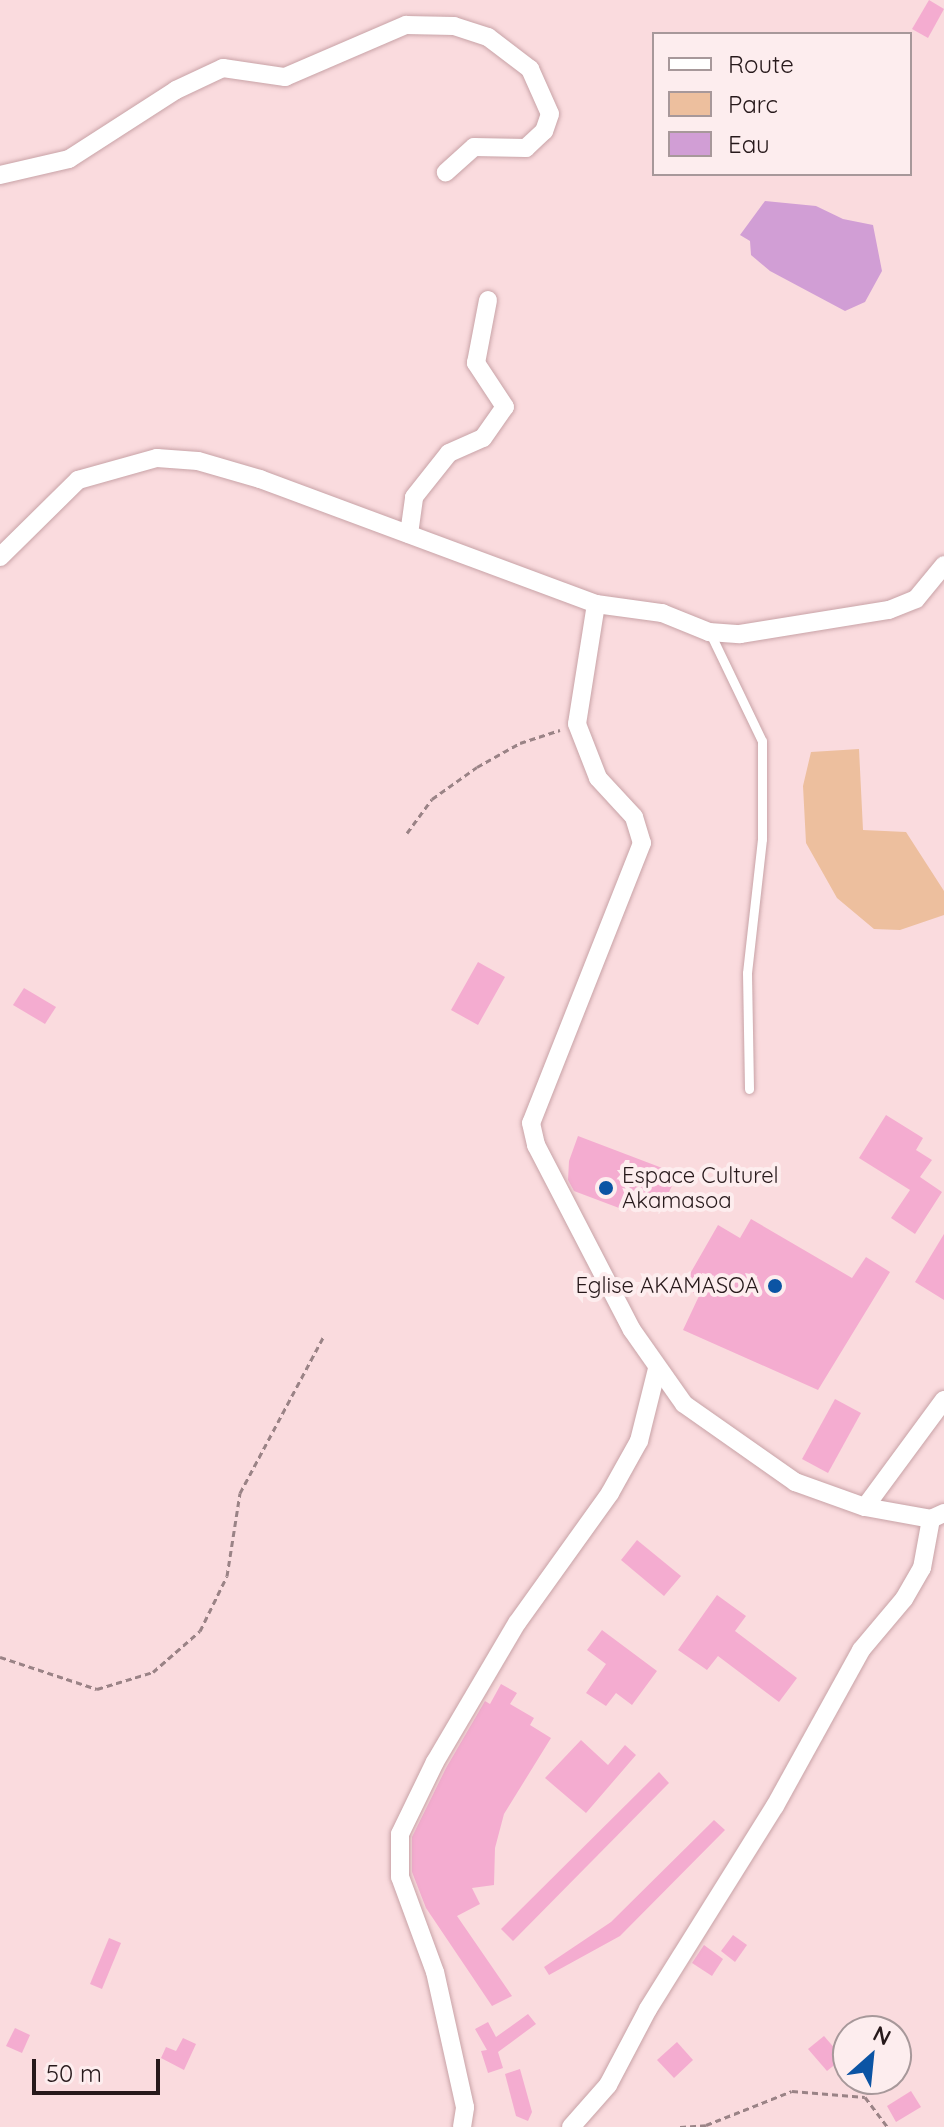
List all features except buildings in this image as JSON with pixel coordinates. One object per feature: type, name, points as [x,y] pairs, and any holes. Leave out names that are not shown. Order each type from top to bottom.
[{"type":"street","points":[[0,175],[69,159],[176,90],[223,68],[285,77],[406,25],[454,26],[488,37],[530,69],[550,114],[544,131],[526,148],[474,147],[446,172]]},
{"type":"street","points":[[409,534],[414,497],[449,453],[483,438],[505,407],[476,363],[488,300]]},
{"type":"street","points":[[0,557],[78,480],[157,458],[198,461],[248,476],[596,604],[662,613],[709,632],[740,634],[889,610],[916,599],[944,565]]},
{"type":"street","points":[[571,2127],[608,2085],[648,2009],[775,1806],[861,1650],[904,1599],[922,1568],[937,1516],[865,1507],[795,1482],[742,1448],[684,1404],[657,1369],[536,1145],[531,1123],[642,843],[634,817],[598,778],[577,724],[596,604]]},
{"type":"street","points":[[462,2127],[465,2107],[435,1972],[400,1877],[400,1834],[435,1762],[517,1623],[610,1493],[639,1441],[657,1369]]},
{"type":"street","points":[[865,1507],[944,1400]]},
{"type":"lane","points":[[709,632],[762,741],[762,839],[747,973],[749,1089]]},
{"type":"path","points":[[407,833],[432,799],[477,767],[520,743],[577,724]]},
{"type":"path","points":[[0,1657],[97,1689],[153,1672],[200,1631],[227,1576],[240,1493],[324,1336]]},
{"type":"path","points":[[680,2127],[706,2125],[792,2091],[865,2097],[888,2127]]},
{"type":"green space","points":[[859,749],[863,830],[906,832],[944,891],[944,915],[900,930],[874,929],[837,898],[806,843],[803,786],[811,752]]},
{"type":"water","points":[[765,201],[816,206],[843,219],[873,225],[882,271],[865,302],[845,311],[770,271],[751,255],[750,241],[740,235]]},
{"type":"place","name":"Espace Culturel Akamasoa","points":[[606,1188]]},
{"type":"place","name":"Eglise AKAMASOA","points":[[775,1286]]}]
